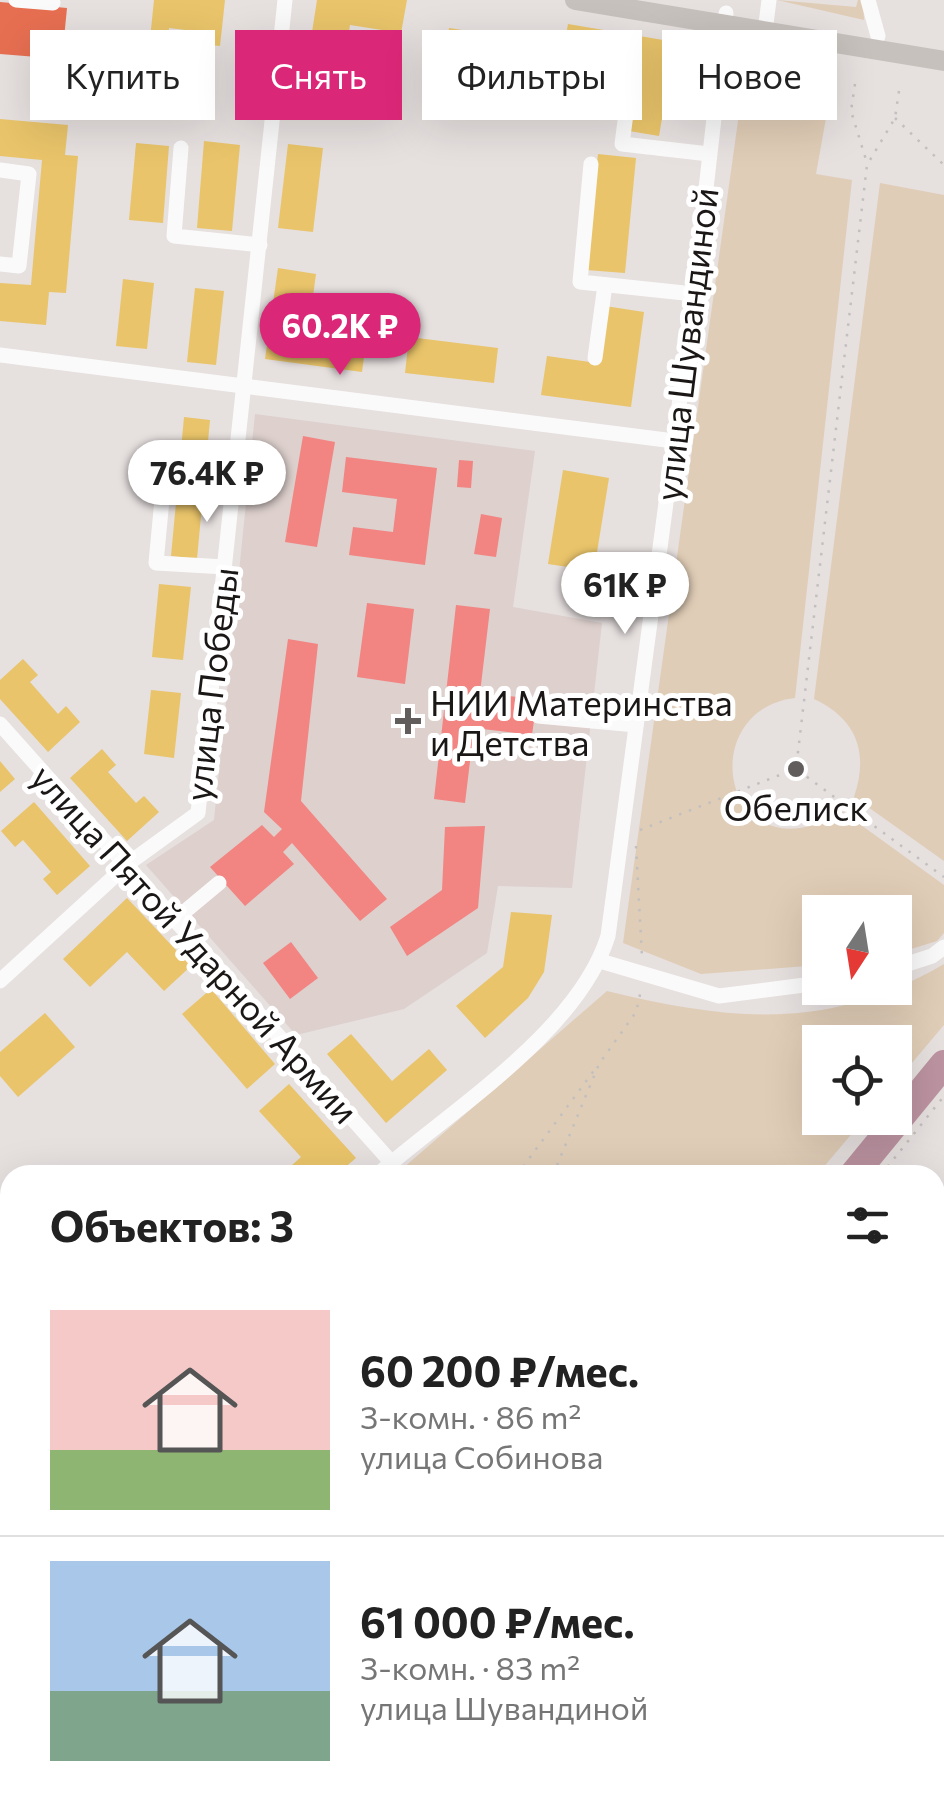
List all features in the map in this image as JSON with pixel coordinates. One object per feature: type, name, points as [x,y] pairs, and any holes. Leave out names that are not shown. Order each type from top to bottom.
[{"type":"main road","points":[[575,0],[725,19],[767,17],[944,48]]},
{"type":"main road","points":[[647,0],[725,19]]},
{"type":"main road","points":[[767,17],[944,61]]},
{"type":"street","points":[[16,0],[53,3]]},
{"type":"street","name":"улица Победы","points":[[0,981],[129,864],[198,813],[285,0]]},
{"type":"street","points":[[868,0],[878,36]]},
{"type":"street","name":"улица Шувандиной","points":[[388,1165],[534,1042],[583,989],[600,962],[608,936],[694,294],[725,19]]},
{"type":"street","points":[[625,120],[622,144],[709,154]]},
{"type":"street","points":[[182,148],[174,236],[260,245]]},
{"type":"street","points":[[592,164],[580,282],[694,294]]},
{"type":"street","points":[[0,170],[29,174],[19,266],[0,264]]},
{"type":"street","points":[[595,358],[605,285]]},
{"type":"street","points":[[0,355],[245,390],[674,440]]},
{"type":"street","points":[[166,457],[156,563],[226,566]]},
{"type":"street","points":[[538,716],[636,725]]},
{"type":"street","name":"улица Пятой Ударной Армии","points":[[0,724],[392,1162]]},
{"type":"street","points":[[177,918],[219,883]]},
{"type":"street","points":[[912,962],[944,948]]},
{"type":"street","points":[[600,962],[644,978],[719,996],[802,985]]},
{"type":"path","points":[[796,768],[867,165],[851,111],[855,84]]},
{"type":"path","points":[[867,165],[895,118],[899,90]]},
{"type":"path","points":[[895,118],[944,165]]},
{"type":"path","points":[[796,768],[944,877]]},
{"type":"path","points":[[523,1165],[636,1012],[644,978],[636,832],[796,768]]},
{"type":"path","points":[[556,1165],[599,1064]]},
{"type":"path","points":[[889,1165],[944,1096]]},
{"type":"shaded area","points":[[777,0],[856,7],[858,0],[863,0],[864,20]]},
{"type":"shaded area","points":[[738,120],[826,120],[816,174],[852,180],[795,698],[763,709],[742,731],[733,758],[735,786],[747,810],[770,825],[802,828],[843,812],[944,885],[944,933],[937,941],[912,949],[912,895],[802,895],[802,966],[701,974],[623,943]]},
{"type":"shaded area","points":[[880,183],[944,195],[944,861],[854,797],[860,766],[856,739],[841,717],[814,699]]},
{"type":"shaded area","name":"НИИ Материнства и Детства","points":[[255,414],[535,451],[513,607],[602,623],[572,888],[498,886],[487,953],[404,1009],[296,1035],[146,865],[214,820]]},
{"type":"shaded area","points":[[944,964],[944,1025],[912,1063],[912,1025],[802,1025],[802,1135],[851,1135],[825,1165],[407,1165],[607,991],[738,1014],[819,1010],[842,1005],[912,1005],[912,980]]},
{"type":"building: Жильё","points":[[154,0],[225,0],[220,46],[215,45],[215,30],[151,30]]},
{"type":"building: Жильё","points":[[317,0],[407,0],[402,30],[350,25],[349,30],[312,30]]},
{"type":"building: Жильё","points":[[568,24],[604,30],[567,30]]},
{"type":"building: Жильё","points":[[642,36],[662,40],[659,136],[629,131],[631,120],[642,120]]},
{"type":"building: Жильё","points":[[0,119],[68,125],[65,155],[78,156],[66,293],[49,292],[46,325],[0,321],[0,283],[31,285],[42,160],[0,156]]},
{"type":"building: Жильё","points":[[204,141],[240,145],[232,231],[197,228]]},
{"type":"building: Жильё","points":[[136,143],[169,146],[163,223],[129,220]]},
{"type":"building: Жильё","points":[[288,144],[323,148],[313,232],[278,228]]},
{"type":"building: Жильё","points":[[598,154],[636,158],[625,273],[586,270]]},
{"type":"building: Жильё","points":[[278,268],[316,274],[309,326],[367,334],[362,372],[265,359]]},
{"type":"building: Жильё","points":[[123,279],[154,283],[147,349],[116,346]]},
{"type":"building: Жильё","points":[[195,288],[224,291],[216,365],[187,362]]},
{"type":"building: Жильё","points":[[605,306],[644,312],[631,407],[541,395],[547,356],[597,363]]},
{"type":"building: Жильё","points":[[409,337],[498,348],[494,383],[405,373]]},
{"type":"building: Жильё","points":[[184,417],[210,420],[197,559],[171,556]]},
{"type":"building: Жильё","points":[[563,470],[609,478],[594,571],[548,564]]},
{"type":"building: Жильё","points":[[159,584],[191,587],[183,660],[152,657]]},
{"type":"building: Жильё","points":[[23,659],[38,675],[30,682],[58,714],[66,706],[80,722],[48,752],[0,699],[0,680]]},
{"type":"building: Жильё","points":[[151,690],[181,693],[174,758],[144,754]]},
{"type":"building: Жильё","points":[[102,749],[116,765],[108,772],[136,803],[144,796],[159,812],[127,841],[70,778]]},
{"type":"building: Жильё","points":[[0,761],[15,779],[0,792]]},
{"type":"building: Жильё","points":[[34,802],[90,866],[57,895],[43,879],[51,872],[23,840],[15,847],[1,831]]},
{"type":"building: Жильё","points":[[127,898],[191,966],[164,991],[127,952],[90,987],[63,959]]},
{"type":"building: Жильё","points":[[511,912],[552,915],[544,972],[528,998],[485,1038],[456,1006],[503,967]]},
{"type":"building: Жильё","points":[[211,989],[275,1064],[247,1089],[182,1014]]},
{"type":"building: Жильё","points":[[45,1013],[75,1047],[18,1097],[0,1076],[0,1052]]},
{"type":"building: Жильё","points":[[351,1034],[392,1081],[429,1049],[447,1070],[386,1123],[327,1054]]},
{"type":"building: Жильё","points":[[289,1084],[356,1158],[348,1165],[292,1165],[301,1157],[259,1111]]},
{"type":"building: Торговля","points":[[0,2],[67,8],[65,30],[30,30],[30,56],[0,54]]},
{"type":"building: Медицина","points":[[303,436],[335,442],[317,547],[285,542]]},
{"type":"building: Медицина","points":[[346,457],[437,468],[425,565],[349,555],[353,527],[393,532],[397,499],[342,492]]},
{"type":"building: Медицина","points":[[459,460],[473,461],[471,488],[457,487]]},
{"type":"building: Медицина","points":[[481,514],[502,518],[496,557],[474,554]]},
{"type":"building: Медицина","points":[[367,603],[414,609],[405,684],[357,677]]},
{"type":"building: Медицина","points":[[456,605],[490,609],[480,693],[537,699],[532,735],[474,728],[465,803],[434,799]]},
{"type":"building: Медицина","points":[[288,639],[318,644],[301,801],[387,899],[360,921],[292,843],[283,852],[294,864],[245,906],[210,867],[262,825],[274,837],[282,829],[264,812]]},
{"type":"building: Медицина","points":[[485,826],[478,908],[407,956],[390,927],[442,890],[445,827]]},
{"type":"building: Медицина","points":[[291,942],[318,978],[290,999],[263,963]]},
{"type":"waterway","points":[[861,1165],[944,1064]]},
{"type":"place","name":"НИИ Материнства и Детства","points":[[408,721]]},
{"type":"place","name":"Обелиск","points":[[796,769]]}]
